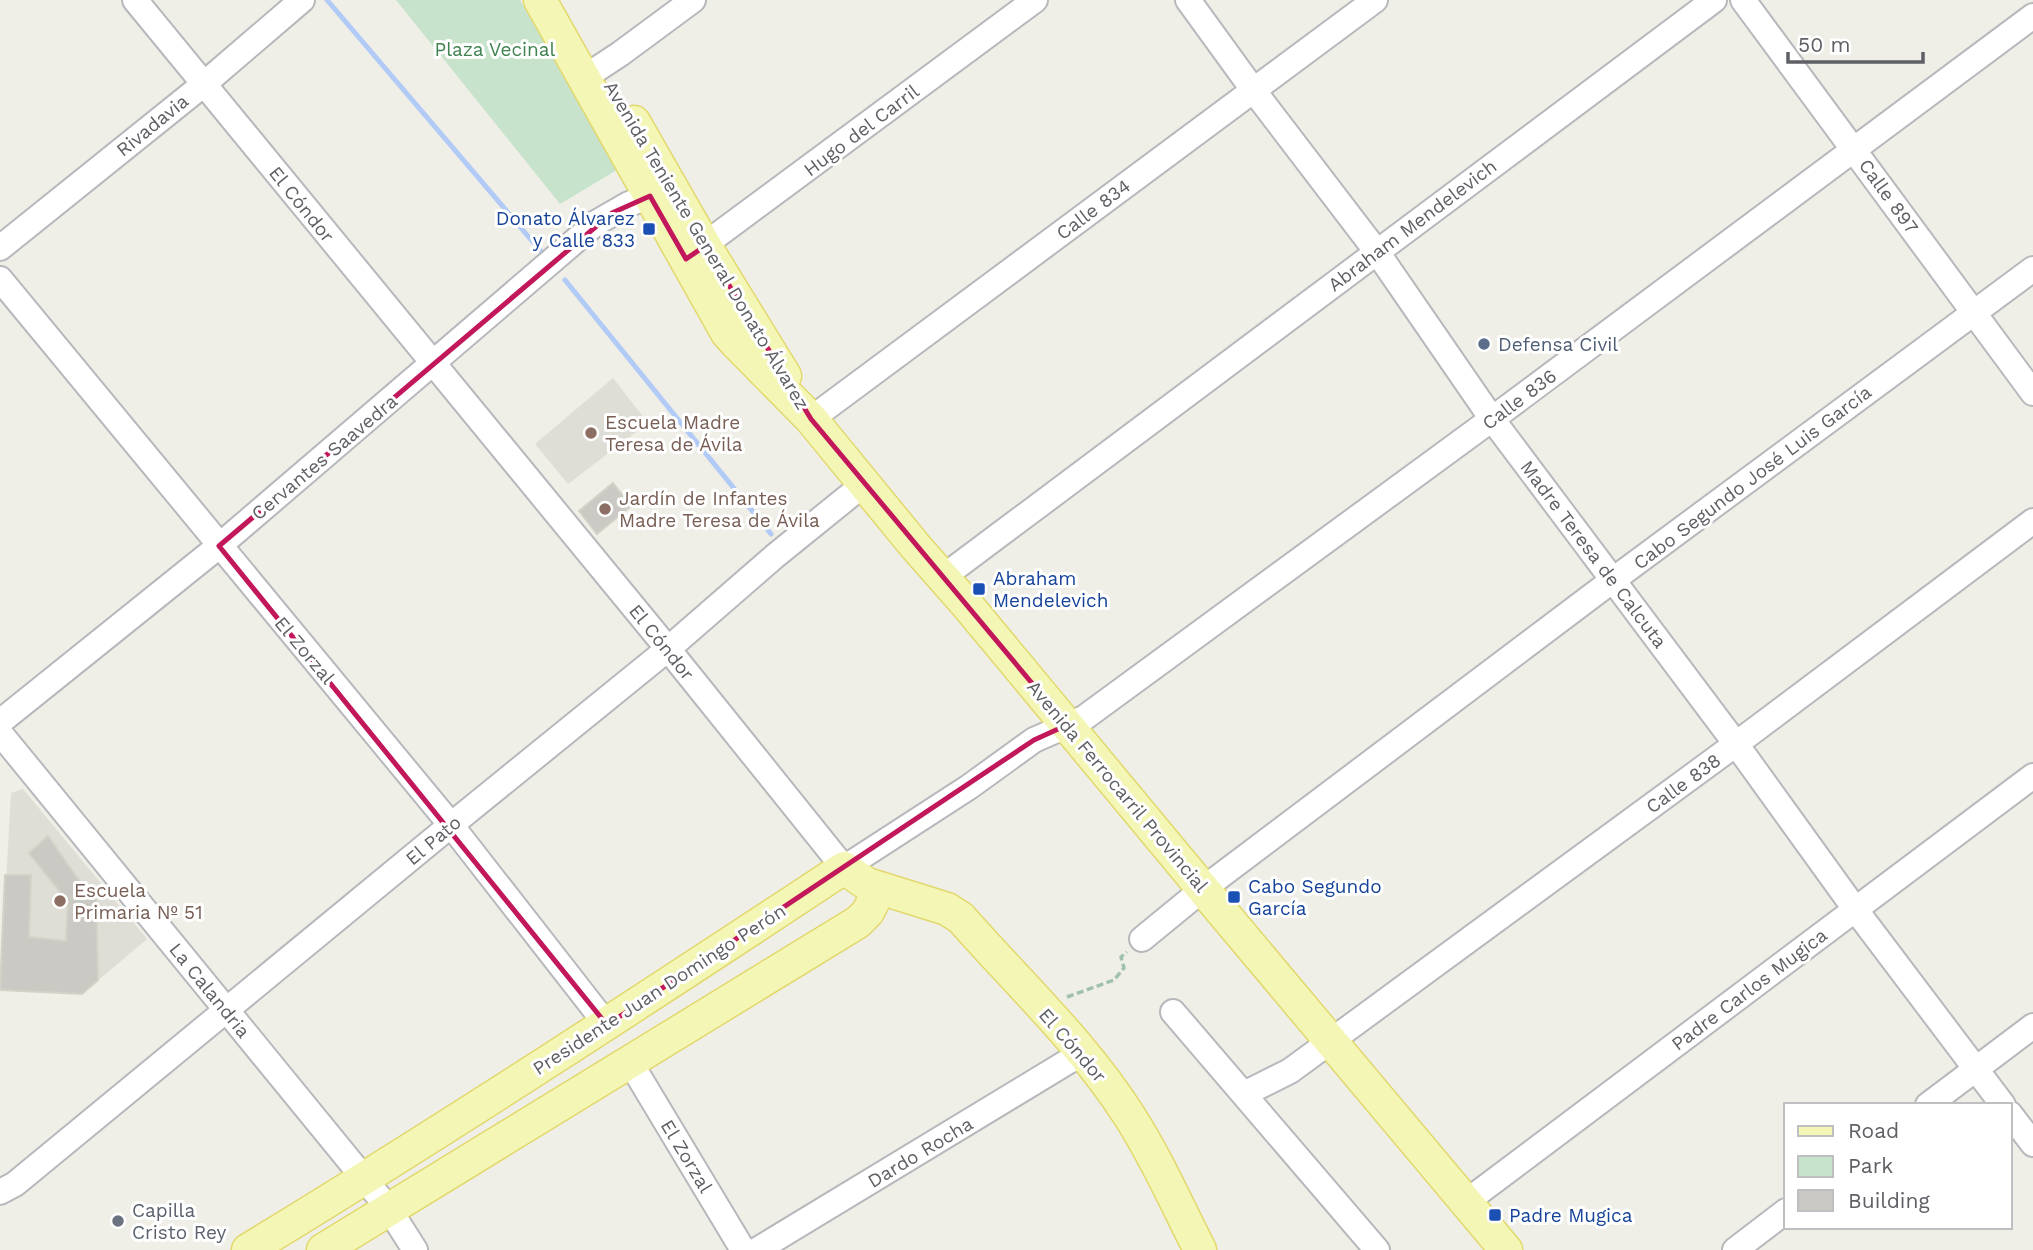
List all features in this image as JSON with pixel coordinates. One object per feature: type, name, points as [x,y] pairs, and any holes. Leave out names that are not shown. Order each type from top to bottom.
[{"type":"main road","name":"Avenida Teniente General Donato Álvarez","points":[[540,0],[593,71],[695,252]]},
{"type":"main road","name":"Avenida Teniente General Donato Álvarez","points":[[564,0],[650,196],[695,252],[811,419]]},
{"type":"main road","name":"Avenida Ferrocarril Provincial","points":[[811,419],[1506,1250]]},
{"type":"main road","name":"El Cóndor","points":[[844,868],[857,878],[880,888],[947,909],[961,918],[1083,1053],[1122,1105],[1148,1146],[1191,1247]]},
{"type":"main road","name":"Presidente Juan Domingo Perón","points":[[248,1250],[364,1180],[607,1025],[844,868]]},
{"type":"main road","points":[[323,1250],[858,922],[868,912],[880,888]]},
{"type":"street","name":"El Cóndor","points":[[135,0],[668,649],[844,868]]},
{"type":"street","name":"Rivadavia","points":[[0,248],[204,84],[302,0]]},
{"type":"street","points":[[593,71],[693,0]]},
{"type":"street","name":"Hugo del Carril","points":[[695,252],[1035,0]]},
{"type":"street","name":"Madre Teresa de Calcuta","points":[[1188,0],[1377,252],[1492,419],[2002,1103]]},
{"type":"street","name":"Calle 834","points":[[811,419],[1375,0]]},
{"type":"street","name":"Abraham Mendelevich","points":[[943,577],[1714,0]]},
{"type":"street","name":"Calle 897","points":[[1743,0],[2033,393]]},
{"type":"street","name":"Calle 836","points":[[1067,726],[1084,718],[1492,419],[2033,16]]},
{"type":"street","name":"Cervantes Saavedra","points":[[0,722],[219,546],[596,223],[629,204],[650,196]]},
{"type":"street","name":"Cabo Segundo José Luis García","points":[[1142,939],[1202,889],[2033,269]]},
{"type":"street","name":"El Zorzal","points":[[0,279],[450,825],[607,1025]]},
{"type":"street","name":"El Pato","points":[[0,1192],[15,1184],[228,1011],[864,484]]},
{"type":"street","name":"Calle 838","points":[[1244,1094],[1290,1071],[1736,744],[2033,521]]},
{"type":"street","name":"Presidente Juan Domingo Perón","points":[[844,868],[969,787],[1034,740],[1067,726]]},
{"type":"street","name":"La Calandria","points":[[0,733],[389,1209],[415,1250]]},
{"type":"street","name":"Padre Carlos Mugica","points":[[1466,1202],[2033,776]]},
{"type":"street","points":[[1172,1012],[1377,1250]]},
{"type":"street","points":[[1931,1103],[2033,1026]]},
{"type":"street","name":"Dardo Rocha","points":[[757,1250],[1083,1053]]},
{"type":"street","name":"El Zorzal","points":[[630,1062],[744,1250]]},
{"type":"street","points":[[2012,1117],[2033,1144]]},
{"type":"street","points":[[1735,1250],[1784,1213]]},
{"type":"path","points":[[1067,997],[1114,980],[1124,968],[1121,957],[1142,939]]},
{"type":"highlighted area","points":[[650,196],[686,259],[705,246],[811,419],[1067,725],[1034,740],[607,1025],[219,546],[612,213]]},
{"type":"shaded area","name":"Escuela Madre Teresa de Ávila","points":[[613,378],[648,423],[568,484],[535,444]]},
{"type":"shaded area","name":"Escuela Primaria Nº 51","points":[[23,789],[147,939],[82,994],[0,990],[11,793]]},
{"type":"green space","name":"Plaza Vecinal","points":[[396,0],[520,0],[617,170],[560,204]]},
{"type":"building","name":"Jardín de Infantes Madre Teresa de Ávila","points":[[613,483],[631,506],[597,534],[579,511]]},
{"type":"building","points":[[48,836],[90,896],[96,896],[98,980],[82,994],[0,990],[5,875],[31,875],[29,937],[66,941],[68,902],[29,853]]},
{"type":"waterway","points":[[327,0],[545,256]]},
{"type":"waterway","points":[[565,280],[771,534]]},
{"type":"place","name":"Donato Álvarez y Calle 833","points":[[649,229]]},
{"type":"place","name":"Defensa Civil","points":[[1484,344]]},
{"type":"place","name":"Escuela Madre Teresa de Ávila","points":[[591,433]]},
{"type":"place","name":"Jardín de Infantes Madre Teresa de Ávila","points":[[605,509]]},
{"type":"place","name":"Abraham Mendelevich","points":[[979,589]]},
{"type":"place","name":"Cabo Segundo García","points":[[1234,897]]},
{"type":"place","name":"Escuela Primaria Nº 51","points":[[60,901]]},
{"type":"place","name":"Padre Mugica","points":[[1495,1215]]},
{"type":"place","name":"Capilla Cristo Rey","points":[[118,1221]]}]
